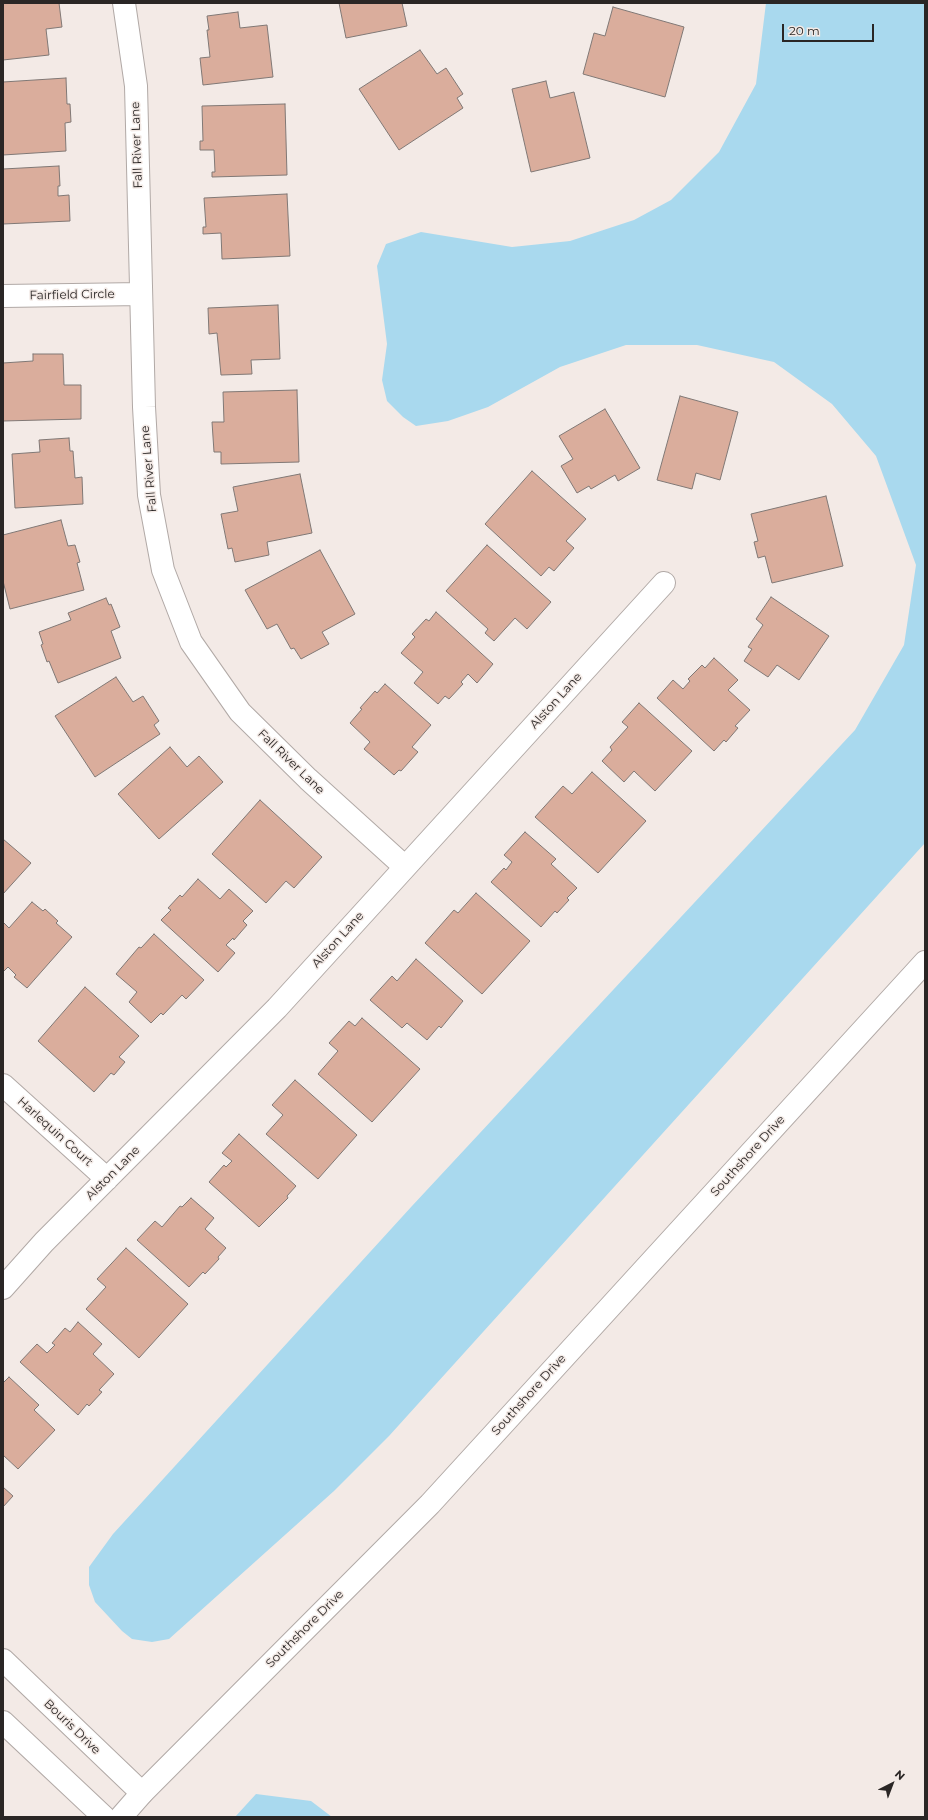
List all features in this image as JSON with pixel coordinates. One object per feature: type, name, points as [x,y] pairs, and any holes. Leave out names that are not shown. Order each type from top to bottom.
[{"type":"street","name":"Fall River Lane","points":[[124,3],[136,86],[144,407],[149,495],[163,570],[191,642],[240,712],[308,779],[405,867]]},
{"type":"street","name":"Fairfield Circle","points":[[3,296],[141,294]]},
{"type":"street","name":"Alston Lane","points":[[3,1288],[44,1242],[276,1008],[664,583]]},
{"type":"street","name":"Southshore Drive","points":[[121,1817],[142,1793],[430,1504],[925,962]]},
{"type":"street","name":"Harlequin Court","points":[[3,1086],[107,1179]]},
{"type":"street","name":"Bouris Drive","points":[[3,1660],[89,1744],[142,1793]]},
{"type":"street","points":[[3,1722],[104,1817]]},
{"type":"water","points":[[766,3],[925,3],[925,843],[389,1436],[334,1491],[169,1639],[152,1642],[132,1639],[122,1631],[95,1602],[89,1585],[89,1567],[113,1534],[412,1206],[855,730],[904,645],[916,565],[876,456],[832,404],[774,362],[697,345],[626,345],[560,367],[488,407],[448,421],[416,426],[403,417],[387,401],[382,380],[387,344],[377,266],[386,244],[421,232],[512,247],[570,241],[634,220],[671,200],[719,152],[756,84]]},
{"type":"water","points":[[256,1794],[311,1801],[332,1817],[235,1817]]},
{"type":"building","points":[[3,3],[59,3],[62,27],[46,29],[49,55],[3,60]]},
{"type":"building","points":[[339,3],[402,3],[407,26],[346,38]]},
{"type":"building","points":[[613,7],[684,27],[665,97],[583,74],[594,33],[605,36]]},
{"type":"building","points":[[238,12],[240,28],[267,25],[273,77],[203,85],[200,58],[210,57],[207,16]]},
{"type":"building","points":[[420,50],[437,74],[446,68],[463,94],[457,98],[463,108],[399,150],[359,89]]},
{"type":"building","points":[[66,78],[67,104],[70,104],[71,122],[65,123],[66,151],[3,155],[3,82]]},
{"type":"building","points":[[546,81],[550,98],[574,92],[590,158],[531,172],[512,89]]},
{"type":"building","points":[[285,104],[287,175],[212,177],[212,172],[215,172],[214,150],[200,150],[200,141],[203,141],[202,106]]},
{"type":"building","points":[[59,166],[60,186],[58,186],[58,196],[69,195],[70,221],[3,224],[3,169]]},
{"type":"building","points":[[287,194],[290,256],[222,259],[221,233],[203,234],[203,227],[206,227],[204,198]]},
{"type":"building","points":[[278,305],[280,359],[251,360],[252,374],[221,375],[217,333],[209,334],[208,308]]},
{"type":"building","points":[[33,354],[63,354],[64,385],[81,385],[81,419],[3,421],[3,363],[33,361]]},
{"type":"building","points":[[297,390],[299,462],[221,464],[221,452],[214,452],[212,422],[224,422],[223,392]]},
{"type":"building","points":[[680,396],[738,412],[720,480],[696,473],[692,489],[657,480]]},
{"type":"building","points":[[605,409],[640,468],[618,481],[615,475],[591,489],[589,486],[577,493],[561,466],[573,459],[559,436]]},
{"type":"building","points":[[69,438],[70,451],[73,451],[75,478],[82,477],[83,504],[15,508],[12,454],[40,452],[39,440]]},
{"type":"building","points":[[532,471],[586,519],[566,541],[574,548],[554,571],[549,567],[541,576],[485,524]]},
{"type":"building","points":[[300,474],[312,533],[267,542],[269,555],[235,562],[232,548],[228,549],[221,514],[238,511],[233,487]]},
{"type":"building","points":[[826,496],[843,566],[772,583],[765,556],[758,558],[754,542],[758,541],[751,514]]},
{"type":"building","points":[[61,520],[68,546],[75,545],[80,562],[77,563],[84,590],[10,609],[3,581],[3,535]]},
{"type":"building","points":[[487,545],[551,602],[527,629],[515,618],[494,641],[485,633],[488,629],[446,591]]},
{"type":"building","points":[[320,550],[355,614],[322,632],[329,644],[301,659],[294,648],[291,649],[277,624],[267,629],[245,590]]},
{"type":"building","points":[[771,597],[829,636],[799,680],[777,665],[768,677],[744,661],[752,649],[748,647],[763,625],[756,619]]},
{"type":"building","points":[[106,598],[109,605],[111,604],[120,627],[111,631],[121,658],[58,683],[49,661],[47,662],[41,645],[43,644],[39,632],[71,620],[68,613]]},
{"type":"building","points":[[436,612],[493,664],[477,683],[468,674],[461,682],[463,684],[449,699],[445,696],[438,704],[414,683],[423,672],[401,653],[415,637],[412,634],[426,619],[429,621]]},
{"type":"building","points":[[714,658],[738,680],[728,690],[750,710],[735,726],[738,728],[726,742],[724,740],[714,751],[657,698],[673,680],[683,689],[690,681],[688,679],[702,665],[705,668]]},
{"type":"building","points":[[116,677],[133,702],[143,696],[159,721],[154,725],[160,734],[95,777],[55,716]]},
{"type":"building","points":[[385,684],[431,725],[412,747],[418,752],[401,771],[399,770],[394,775],[364,749],[370,742],[350,723],[362,709],[360,708],[375,691],[377,693]]},
{"type":"building","points":[[639,703],[692,751],[655,791],[634,771],[624,782],[602,761],[612,750],[610,747],[628,727],[622,722]]},
{"type":"building","points":[[170,747],[187,767],[199,756],[223,782],[159,839],[118,794]]},
{"type":"building","points":[[592,772],[646,821],[598,873],[535,817],[563,786],[572,794]]},
{"type":"building","points":[[260,800],[322,857],[294,888],[286,881],[266,903],[212,854]]},
{"type":"building","points":[[525,832],[556,859],[551,864],[577,888],[567,898],[569,900],[557,913],[555,911],[541,927],[491,882],[504,868],[506,870],[512,862],[504,855]]},
{"type":"building","points":[[3,839],[31,863],[3,894]]},
{"type":"building","points":[[198,879],[220,899],[229,889],[253,911],[243,921],[247,925],[234,940],[233,938],[226,945],[235,953],[218,972],[161,920],[171,910],[168,908],[180,895],[182,897]]},
{"type":"building","points":[[476,893],[530,941],[482,994],[425,943],[454,910],[458,913]]},
{"type":"building","points":[[32,902],[43,911],[45,909],[58,921],[56,923],[72,937],[27,988],[14,977],[16,975],[8,967],[3,972],[3,925],[4,923],[9,928]]},
{"type":"building","points":[[154,934],[204,980],[186,999],[182,995],[163,1015],[161,1013],[151,1023],[129,1002],[137,992],[116,974],[139,947],[141,948]]},
{"type":"building","points":[[416,959],[463,1001],[441,1028],[439,1026],[427,1040],[407,1023],[402,1028],[370,1000],[392,976],[397,981]]},
{"type":"building","points":[[85,987],[139,1036],[119,1057],[125,1062],[114,1075],[111,1073],[94,1092],[38,1041]]},
{"type":"building","points":[[362,1018],[420,1069],[372,1122],[318,1074],[338,1051],[329,1043],[349,1021],[355,1026]]},
{"type":"building","points":[[295,1080],[357,1135],[318,1179],[266,1134],[283,1115],[272,1105]]},
{"type":"building","points":[[239,1134],[296,1186],[287,1196],[288,1198],[259,1227],[209,1182],[224,1165],[226,1167],[232,1161],[222,1153]]},
{"type":"building","points":[[191,1198],[214,1218],[205,1229],[226,1248],[218,1257],[219,1259],[205,1274],[203,1272],[189,1287],[137,1240],[155,1221],[162,1227],[180,1206],[182,1207]]},
{"type":"building","points":[[126,1248],[188,1304],[139,1358],[86,1309],[106,1287],[97,1279]]},
{"type":"building","points":[[78,1322],[102,1344],[93,1354],[114,1374],[99,1390],[102,1392],[89,1406],[87,1404],[78,1415],[20,1362],[37,1344],[47,1353],[55,1345],[52,1343],[65,1328],[70,1332]]},
{"type":"building","points":[[9,1377],[39,1405],[34,1410],[55,1430],[18,1469],[3,1455],[3,1383]]},
{"type":"building","points":[[3,1487],[13,1496],[3,1507]]}]
